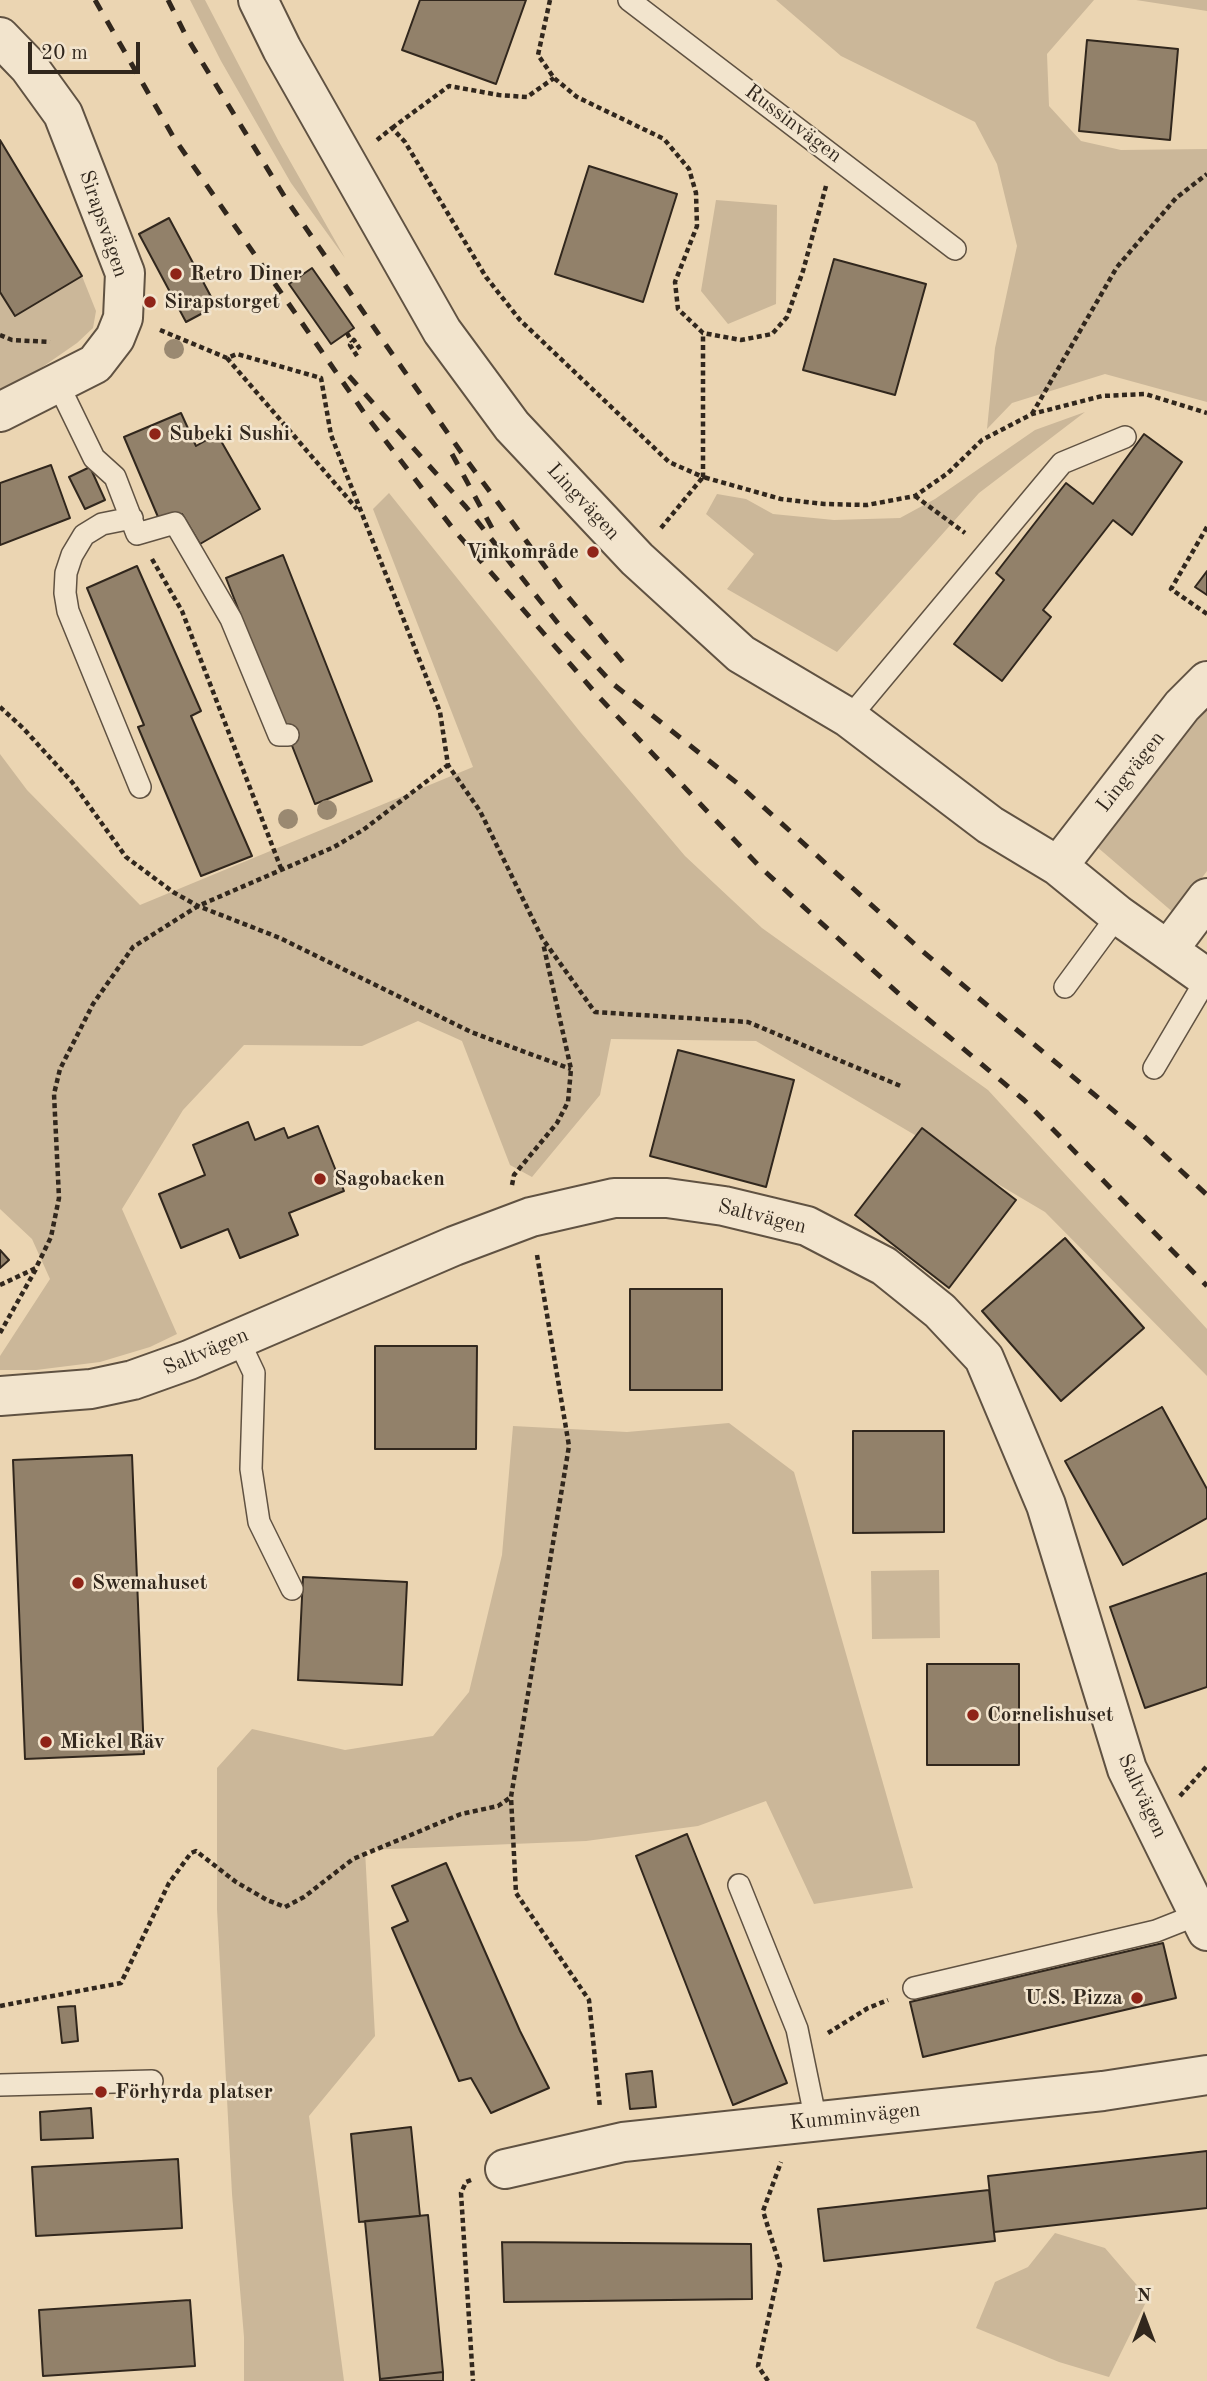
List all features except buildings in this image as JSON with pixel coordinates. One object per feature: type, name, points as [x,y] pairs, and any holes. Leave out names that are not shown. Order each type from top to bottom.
[{"type":"street","name":"Lingvägen","points":[[258,0],[288,61],[442,331],[512,426],[636,559],[741,654],[849,718],[990,825],[1058,866],[1118,915],[1207,978]]},
{"type":"street","name":"Sirapsvägen","points":[[0,37],[29,67],[63,114],[125,273],[123,318],[115,338],[95,364],[0,412]]},
{"type":"street","name":"Lingvägen","points":[[1058,866],[1182,706],[1207,681]]},
{"type":"street","points":[[1168,950],[1207,898]]},
{"type":"street","name":"Saltvägen","points":[[0,1396],[91,1389],[133,1380],[189,1360],[380,1276],[531,1217],[614,1198],[667,1198],[724,1206],[807,1226],[884,1266],[940,1311],[984,1359],[1046,1505],[1127,1769],[1203,1922]]},
{"type":"street","name":"Kumminvägen","points":[[506,2169],[623,2142],[1103,2091],[1207,2075]]},
{"type":"lane","name":"Russinvägen","points":[[629,0],[955,249]]},
{"type":"lane","points":[[58,384],[94,458],[115,477],[134,526]]},
{"type":"lane","points":[[849,718],[1062,463],[1125,437]]},
{"type":"lane","points":[[140,787],[68,611],[65,593],[66,573],[72,555],[84,535],[102,524],[134,526],[175,523],[231,619],[279,735],[288,735]]},
{"type":"lane","points":[[1065,987],[1118,915]]},
{"type":"lane","points":[[1154,1068],[1207,978]]},
{"type":"lane","points":[[238,1339],[254,1373],[251,1469],[259,1522],[292,1589]]},
{"type":"lane","points":[[739,1885],[797,2029],[816,2121]]},
{"type":"lane","points":[[914,1988],[1203,1922]]},
{"type":"lane","points":[[0,2085],[152,2081]]},
{"type":"path","points":[[550,0],[538,55],[554,78],[577,97],[664,139],[690,169],[696,193],[696,226],[675,282],[678,309],[703,333],[741,340],[772,334],[787,317],[803,271],[834,155]]},
{"type":"path","points":[[392,128],[449,86],[527,97],[554,78]]},
{"type":"path","points":[[405,142],[486,277],[520,320],[669,462],[703,478],[781,499],[824,505],[867,505],[915,496],[948,473],[982,440],[1032,414],[1102,396],[1145,394],[1207,413]]},
{"type":"path","points":[[1032,414],[1117,267],[1176,198],[1207,174]]},
{"type":"path","points":[[150,338],[158,330],[227,358],[360,512]]},
{"type":"path","points":[[346,333],[357,356]]},
{"type":"path","points":[[636,559],[703,478],[703,333]]},
{"type":"path","points":[[0,335],[12,340],[77,343],[95,364]]},
{"type":"path","points":[[352,342],[354,340],[360,349]]},
{"type":"path","points":[[227,358],[237,354],[321,378],[331,435],[440,712],[448,765],[480,811],[542,938],[595,1012],[748,1022],[903,1087]]},
{"type":"path","points":[[294,371],[323,377]]},
{"type":"path","points":[[915,496],[989,550]]},
{"type":"path","points":[[134,526],[183,611],[282,871]]},
{"type":"path","points":[[1207,527],[1171,589],[1207,614]]},
{"type":"path","points":[[0,707],[72,782],[126,857],[173,892],[198,906],[280,938],[471,1032],[571,1069]]},
{"type":"path","points":[[0,1333],[51,1237],[60,1198],[54,1094],[60,1069],[93,1004],[133,947],[198,906],[334,847],[363,830],[448,765]]},
{"type":"path","points":[[542,938],[571,1069],[568,1102],[556,1123],[513,1175],[511,1195],[531,1217],[569,1446],[511,1797],[516,1893],[589,2000],[600,2112]]},
{"type":"path","points":[[0,1284],[36,1268]]},
{"type":"path","points":[[0,2006],[121,1983],[169,1883],[191,1853],[196,1851],[236,1882],[267,1900],[285,1906],[304,1897],[353,1859],[461,1814],[498,1806],[511,1797]]},
{"type":"path","points":[[801,2050],[868,2008],[914,1988]]},
{"type":"path","points":[[768,2381],[758,2365],[780,2266],[763,2211],[791,2135],[816,2121]]},
{"type":"path","points":[[473,2381],[461,2193],[466,2182],[506,2169]]},
{"type":"shaded area","points":[[190,0],[205,0],[278,140],[345,258],[291,183],[221,61]]},
{"type":"shaded area","points":[[776,0],[1094,0],[1047,54],[1049,106],[1081,141],[1121,150],[1207,149],[1207,402],[1105,374],[1012,403],[987,429],[995,348],[1017,246],[997,164],[975,122],[841,56]]},
{"type":"shaded area","points":[[1136,0],[1207,0],[1207,11]]},
{"type":"shaded area","points":[[716,200],[777,205],[776,304],[728,324],[701,291]]},
{"type":"shaded area","points":[[82,276],[96,311],[93,328],[77,343],[41,368],[0,391],[0,292],[15,316]]},
{"type":"shaded area","points":[[1085,412],[979,493],[837,652],[727,589],[754,554],[706,514],[717,494],[746,499],[773,514],[834,520],[900,518],[935,499],[1035,430]]},
{"type":"shaded area","points":[[389,493],[581,733],[685,856],[762,928],[988,1090],[1207,1329],[1207,1376],[1045,1212],[756,1041],[611,1039],[600,1095],[532,1177],[510,1165],[462,1041],[418,1021],[362,1046],[244,1045],[183,1110],[122,1209],[177,1334],[150,1347],[100,1362],[36,1370],[0,1370],[0,1356],[50,1279],[32,1239],[0,1209],[0,754],[27,790],[140,905],[473,767],[373,509]]},
{"type":"shaded area","points":[[1207,695],[1207,871],[1175,914],[1096,846]]},
{"type":"shaded area","points":[[729,1423],[794,1472],[913,1888],[814,1904],[766,1801],[698,1826],[586,1841],[365,1850],[375,2036],[309,2116],[344,2381],[244,2381],[244,2337],[232,2194],[217,1909],[217,1768],[252,1729],[345,1750],[433,1736],[469,1692],[502,1555],[513,1426],[627,1432]]},
{"type":"shaded area","points":[[939,1570],[940,1638],[872,1639],[871,1571]]},
{"type":"shaded area","points":[[1055,2233],[1105,2248],[1148,2298],[1109,2377],[1059,2362],[976,2328],[995,2282],[1028,2267]]},
{"type":"railway","points":[[95,0],[174,138],[365,414],[454,530],[598,696],[760,867],[909,1003],[1024,1100],[1207,1286]]},
{"type":"railway","points":[[168,0],[186,36],[286,199],[386,345],[563,591],[628,668]]},
{"type":"railway","points":[[349,376],[466,507],[564,631],[613,684],[737,783],[921,950],[1144,1136],[1207,1195]]},
{"type":"railway","points":[[452,454],[492,528]]},
{"type":"place","name":"Retro Diner","points":[[176,274]]},
{"type":"place","name":"Sirapstorget","points":[[150,302]]},
{"type":"place","name":"Subeki Sushi","points":[[155,434]]},
{"type":"place","name":"Vinkområde","points":[[593,552]]},
{"type":"place","name":"Sagobacken","points":[[320,1179]]},
{"type":"place","name":"Swemahuset","points":[[78,1583]]},
{"type":"place","name":"Cornelishuset","points":[[973,1715]]},
{"type":"place","name":"Mickel Räv","points":[[46,1742]]},
{"type":"place","name":"U.S. Pizza","points":[[1137,1998]]},
{"type":"place","name":"Förhyrda platser","points":[[101,2092]]}]
